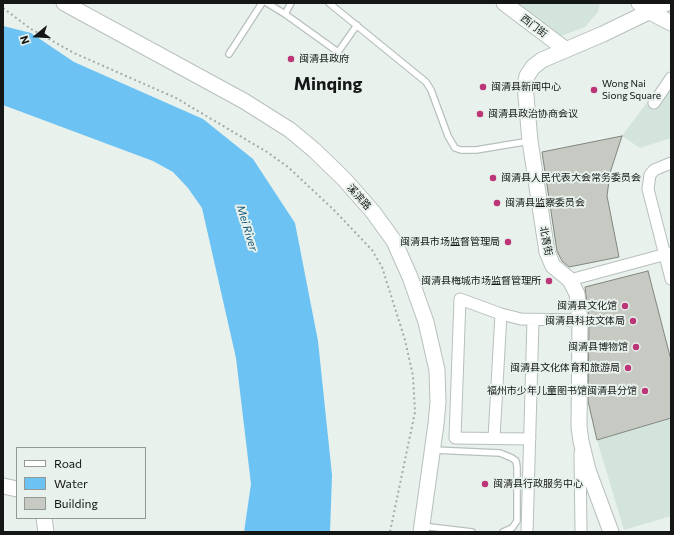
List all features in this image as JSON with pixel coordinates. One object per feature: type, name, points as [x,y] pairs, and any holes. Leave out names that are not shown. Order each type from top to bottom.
[{"type":"street","name":"溪滨路","points":[[64,3],[244,101],[279,122],[314,150],[344,179],[373,212],[394,241],[403,260],[431,339],[437,370],[438,385],[433,450],[422,529]]},
{"type":"street","name":"西门街","points":[[504,3],[565,49]]},
{"type":"street","points":[[639,3],[650,12],[671,23]]},
{"type":"street","name":"北青街","points":[[611,532],[588,470],[579,427],[580,320],[577,294],[570,280],[553,266],[549,260],[524,94],[527,76],[533,67],[542,60],[667,4]]},
{"type":"street","points":[[654,103],[671,78]]},
{"type":"street","points":[[671,163],[654,170],[648,182],[648,189],[668,254],[671,279]]},
{"type":"street","points":[[570,280],[668,254]]},
{"type":"street","points":[[530,439],[455,438],[460,299],[501,314],[533,320],[580,320]]},
{"type":"street","points":[[494,438],[501,314]]},
{"type":"street","points":[[527,532],[533,320]]},
{"type":"street","points":[[579,427],[581,532]]},
{"type":"street","points":[[3,486],[16,489]]},
{"type":"street","points":[[44,519],[46,532]]},
{"type":"lane","points":[[229,54],[262,3]]},
{"type":"lane","points":[[266,3],[285,14],[338,52],[358,26]]},
{"type":"lane","points":[[285,14],[291,3]]},
{"type":"lane","points":[[330,3],[426,82],[431,90],[448,136],[455,148],[467,151],[530,141]]},
{"type":"lane","points":[[433,450],[500,453],[516,461],[518,467],[517,521],[512,528],[503,532]]},
{"type":"lane","points":[[422,529],[472,532]]},
{"type":"path","points":[[3,8],[31,29],[74,53],[182,101],[267,152],[288,167],[334,210],[372,250],[382,267],[405,340],[414,376],[415,412],[390,532]]},
{"type":"shaded area","points":[[515,3],[600,3],[598,12],[585,27],[561,36]]},
{"type":"shaded area","points":[[671,70],[671,138],[640,148],[622,136]]},
{"type":"shaded area","points":[[671,418],[671,516],[624,530],[597,440]]},
{"type":"water","name":"Mei River","points":[[3,26],[31,33],[74,62],[203,119],[253,159],[295,223],[318,341],[332,475],[330,532],[244,532],[251,484],[236,358],[202,208],[188,188],[173,172],[153,161],[3,105]]},
{"type":"building","points":[[622,136],[610,173],[607,196],[619,257],[569,267],[562,261],[557,251],[542,152]]},
{"type":"building","points":[[648,271],[671,360],[671,418],[597,440],[588,401],[589,320],[585,287]]},
{"type":"place","name":"闽清县政府","points":[[291,59]]},
{"type":"place","name":"闽清县新闻中心","points":[[483,87]]},
{"type":"place","name":"Wong Nai Siong Square","points":[[594,90]]},
{"type":"place","name":"闽清县政治协商会议","points":[[480,114]]},
{"type":"place","name":"闽清县人民代表大会常务委员会","points":[[493,178]]},
{"type":"place","name":"闽清县监察委员会","points":[[497,203]]},
{"type":"place","name":"闽清县市场监督管理局","points":[[508,242]]},
{"type":"place","name":"闽清县梅城市场监督管理所","points":[[549,281]]},
{"type":"place","name":"闽清县文化馆","points":[[625,306]]},
{"type":"place","name":"闽清县科技文体局","points":[[633,321]]},
{"type":"place","name":"闽清县博物馆","points":[[636,347]]},
{"type":"place","name":"闽清县文化体育和旅游局","points":[[628,368]]},
{"type":"place","name":"福州市少年儿童图书馆闽清县分馆","points":[[645,391]]},
{"type":"place","name":"闽清县行政服务中心","points":[[485,484]]},
{"type":"district","name":"Minqing","points":[[328,84]]}]
